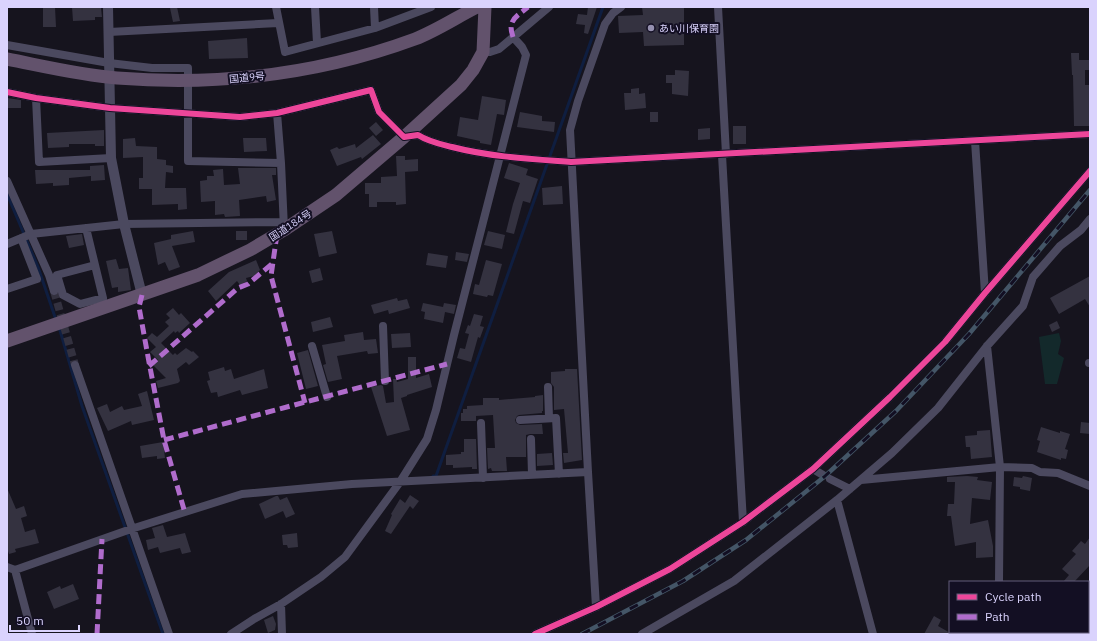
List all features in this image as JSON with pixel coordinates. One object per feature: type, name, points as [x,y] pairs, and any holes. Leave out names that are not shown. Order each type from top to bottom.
[{"type":"highway","name":"国道9号","points":[[7,59],[116,78],[177,81],[240,79],[297,70],[362,56],[416,38],[477,7]]},
{"type":"highway","name":"国道184号","points":[[7,341],[198,275],[250,250],[284,226],[336,195],[404,137],[461,85],[473,70],[483,52],[485,7]]},
{"type":"street","points":[[108,7],[111,158],[124,224],[142,295]]},
{"type":"street","points":[[276,7],[285,52],[375,28],[431,7]]},
{"type":"street","points":[[315,7],[317,43]]},
{"type":"street","points":[[374,7],[375,28]]},
{"type":"street","points":[[483,52],[490,52],[499,49],[549,7]]},
{"type":"street","points":[[596,608],[570,130],[578,101],[606,24],[613,13],[621,7]]},
{"type":"street","points":[[718,7],[724,155],[744,522]]},
{"type":"street","points":[[109,32],[278,23]]},
{"type":"street","points":[[230,634],[281,604],[321,577],[344,557],[400,482],[427,439],[436,410],[526,55],[522,47],[513,37]]},
{"type":"street","points":[[7,45],[109,63],[152,68],[188,68],[188,161],[281,163]]},
{"type":"street","points":[[7,92],[36,98],[110,108],[240,117],[277,113],[371,90],[379,112],[404,137],[418,135],[427,141],[499,157],[571,162],[724,155],[1090,134]]},
{"type":"street","points":[[36,98],[39,162],[111,158]]},
{"type":"street","points":[[7,244],[31,234],[124,224],[284,226],[277,113]]},
{"type":"street","points":[[975,141],[985,293]]},
{"type":"street","points":[[535,634],[596,608],[670,569],[744,522],[813,469],[890,397],[945,342],[1090,171]]},
{"type":"street","points":[[7,181],[49,275],[54,292]]},
{"type":"street","points":[[642,634],[734,581],[837,500],[892,453],[938,408],[987,346],[1023,306],[1033,277],[1060,246],[1081,230],[1090,218]]},
{"type":"street","points":[[86,228],[95,265],[103,298],[80,304],[63,295],[57,275],[95,265]]},
{"type":"street","points":[[7,290],[37,279],[21,238]]},
{"type":"street","points":[[382,326],[385,381]]},
{"type":"street","points":[[312,346],[327,397]]},
{"type":"street","points":[[987,346],[1000,467],[999,581]]},
{"type":"street","points":[[75,365],[131,529],[169,634]]},
{"type":"street","points":[[548,387],[549,418]]},
{"type":"street","points":[[520,420],[556,418],[559,474]]},
{"type":"street","points":[[481,423],[483,478]]},
{"type":"street","points":[[531,438],[532,475]]},
{"type":"street","points":[[861,480],[1000,467],[1032,468],[1040,472],[1058,473],[1090,486]]},
{"type":"street","points":[[813,469],[850,489]]},
{"type":"street","points":[[7,567],[15,570],[131,529],[242,494],[352,484],[588,472]]},
{"type":"street","points":[[837,500],[873,634]]},
{"type":"street","points":[[15,570],[32,634]]},
{"type":"street","points":[[281,604],[282,634]]},
{"type":"green space","points":[[1059,333],[1061,341],[1058,354],[1064,358],[1057,384],[1045,384],[1039,337]]},
{"type":"building","points":[[43,7],[55,7],[56,27],[43,27]]},
{"type":"building","points":[[72,7],[101,8],[102,17],[95,17],[95,20],[73,21]]},
{"type":"building","points":[[177,7],[180,21],[173,22],[170,8]]},
{"type":"building","points":[[588,7],[597,7],[588,34],[584,33],[585,25],[576,24],[578,14],[587,15]]},
{"type":"building","name":"あい川保育園","points":[[642,7],[684,7],[684,45],[644,46],[643,32],[619,33],[618,16],[643,15]]},
{"type":"building","points":[[247,38],[248,58],[209,59],[208,41]]},
{"type":"building","points":[[1071,53],[1079,53],[1079,60],[1089,60],[1089,70],[1085,70],[1085,85],[1090,85],[1090,126],[1074,126]]},
{"type":"building","points":[[675,70],[689,71],[688,96],[672,94],[672,83],[666,83],[666,75],[675,75]]},
{"type":"building","points":[[639,88],[639,94],[645,93],[646,108],[625,110],[624,93],[631,93],[631,89]]},
{"type":"building","points":[[482,96],[506,100],[504,115],[497,114],[491,145],[457,136],[460,117],[478,120]]},
{"type":"building","points":[[7,98],[21,100],[21,108],[7,108]]},
{"type":"building","points":[[520,112],[542,116],[542,121],[555,122],[554,132],[517,127]]},
{"type":"building","points":[[650,112],[658,112],[658,122],[650,122]]},
{"type":"building","points":[[376,122],[383,130],[376,136],[369,128]]},
{"type":"building","points":[[733,126],[746,126],[746,144],[733,144]]},
{"type":"building","points":[[710,128],[710,139],[698,140],[698,129]]},
{"type":"building","points":[[104,130],[104,146],[95,146],[95,144],[69,144],[69,147],[48,148],[47,133]]},
{"type":"building","points":[[373,135],[381,144],[362,159],[361,157],[337,166],[330,150],[337,147],[339,149],[355,144],[356,148]]},
{"type":"building","points":[[135,138],[136,146],[157,147],[157,159],[166,160],[166,165],[173,166],[173,173],[166,172],[165,188],[186,188],[187,209],[178,210],[178,204],[152,205],[152,189],[139,189],[139,178],[143,178],[143,157],[123,158],[123,139]]},
{"type":"building","points":[[243,138],[266,138],[267,151],[244,152]]},
{"type":"building","points":[[396,156],[405,156],[405,160],[418,159],[418,171],[405,172],[406,204],[396,205],[396,202],[377,202],[377,207],[369,207],[369,194],[365,194],[365,183],[381,183],[381,177],[397,176]]},
{"type":"building","points":[[509,163],[528,169],[526,175],[538,179],[530,203],[523,201],[514,234],[506,232],[520,183],[504,178]]},
{"type":"building","points":[[104,165],[105,180],[91,181],[91,176],[69,178],[69,185],[53,186],[53,183],[36,184],[35,170],[90,170],[90,166]]},
{"type":"building","points":[[238,168],[276,168],[276,175],[272,175],[276,200],[267,202],[266,196],[239,200],[240,216],[225,217],[224,214],[215,215],[215,201],[201,202],[200,181],[207,180],[207,176],[214,176],[213,170],[223,169],[224,185],[240,184]]},
{"type":"building","points":[[562,186],[563,204],[543,205],[542,188]]},
{"type":"building","points":[[193,231],[195,242],[172,246],[180,267],[169,271],[165,262],[158,265],[154,243],[171,239],[171,235]]},
{"type":"building","points":[[236,231],[247,231],[247,240],[236,240]]},
{"type":"building","points":[[332,231],[337,253],[319,257],[314,234]]},
{"type":"building","points":[[488,231],[505,235],[502,249],[484,245]]},
{"type":"building","points":[[82,234],[84,245],[69,248],[66,236]]},
{"type":"building","points":[[456,252],[469,254],[467,262],[455,260]]},
{"type":"building","points":[[428,253],[448,256],[446,268],[426,265]]},
{"type":"building","points":[[116,259],[119,269],[128,268],[131,290],[118,292],[118,287],[112,288],[106,261]]},
{"type":"building","points":[[256,260],[260,270],[254,276],[246,278],[247,281],[240,285],[237,281],[216,301],[208,291],[229,272]]},
{"type":"building","points":[[486,260],[502,264],[493,296],[488,295],[487,297],[473,294],[475,284],[479,285]]},
{"type":"building","points":[[320,268],[323,280],[312,283],[309,271]]},
{"type":"building","points":[[1090,276],[1090,307],[1085,299],[1059,314],[1050,298]]},
{"type":"building","points":[[397,298],[398,301],[407,299],[410,308],[389,314],[388,310],[374,314],[371,305]]},
{"type":"building","points":[[423,303],[443,307],[444,303],[456,305],[454,314],[445,312],[443,323],[424,319],[425,312],[421,311]]},
{"type":"building","points":[[173,308],[179,315],[181,313],[190,323],[179,333],[178,331],[175,333],[174,331],[161,343],[173,355],[175,353],[177,355],[186,348],[192,352],[193,351],[199,357],[189,365],[186,362],[177,369],[180,381],[178,383],[158,388],[156,381],[166,378],[153,365],[158,360],[150,352],[156,347],[147,338],[152,333],[157,337],[169,326],[165,322],[170,318],[166,314]]},
{"type":"building","points":[[474,314],[483,316],[480,326],[484,327],[480,338],[478,337],[471,362],[457,358],[460,348],[465,349],[469,334],[465,333],[468,325],[470,326]]},
{"type":"building","points":[[330,317],[333,327],[313,332],[311,322]]},
{"type":"building","points":[[1057,321],[1060,328],[1052,332],[1049,325]]},
{"type":"building","points":[[363,332],[364,340],[376,339],[378,353],[368,354],[367,351],[337,356],[342,379],[328,382],[323,365],[326,364],[322,345],[345,341],[344,335]]},
{"type":"building","points":[[410,333],[411,347],[392,348],[391,334]]},
{"type":"building","points":[[308,350],[318,386],[306,389],[297,353]]},
{"type":"building","points":[[408,357],[416,357],[416,378],[429,374],[432,387],[401,398],[410,430],[387,436],[371,387],[383,386],[386,403],[394,402],[393,379],[396,379],[397,382],[408,379]]},
{"type":"building","points":[[224,367],[225,371],[231,369],[234,379],[264,369],[268,388],[242,395],[240,390],[218,397],[217,392],[211,393],[207,381],[210,380],[208,372]]},
{"type":"building","points":[[565,369],[577,369],[582,460],[564,463],[563,453],[568,453],[564,409],[554,410],[554,387],[551,383],[551,372],[565,371]]},
{"type":"building","points":[[147,391],[154,420],[132,425],[131,421],[108,431],[97,408],[107,404],[110,412],[122,406],[124,410],[142,406],[138,394]]},
{"type":"building","points":[[543,395],[542,413],[519,415],[515,420],[516,423],[520,425],[542,424],[543,434],[526,435],[526,457],[506,457],[507,471],[492,471],[491,468],[488,469],[487,448],[495,448],[493,415],[476,416],[476,421],[461,421],[461,413],[463,413],[463,409],[467,409],[467,406],[483,405],[483,398],[499,398],[499,400]]},
{"type":"building","points":[[1081,422],[1090,423],[1090,434],[1080,433]]},
{"type":"building","points":[[1041,427],[1060,433],[1060,431],[1070,434],[1065,449],[1068,450],[1066,459],[1061,458],[1061,460],[1037,452],[1040,441],[1037,440]]},
{"type":"building","points":[[990,430],[992,457],[971,459],[970,447],[966,447],[965,436],[977,435],[977,431]]},
{"type":"building","points":[[464,439],[476,439],[477,469],[472,469],[472,467],[453,468],[453,465],[446,465],[446,455],[461,454],[461,452],[464,452]]},
{"type":"building","points":[[163,442],[165,458],[157,459],[157,456],[142,458],[140,446]]},
{"type":"building","points":[[552,453],[553,465],[537,466],[537,454]]},
{"type":"building","points":[[1023,476],[1032,478],[1030,491],[1013,486],[1014,477],[1022,478]]},
{"type":"building","points":[[947,477],[978,477],[977,480],[992,482],[990,500],[972,498],[970,524],[988,520],[993,546],[993,557],[976,558],[976,542],[955,546],[951,516],[947,516],[948,504],[954,504],[955,482],[947,482]]},
{"type":"building","points":[[7,488],[16,509],[24,506],[27,516],[21,518],[25,532],[35,529],[39,543],[15,549],[16,552],[9,554],[7,548]]},
{"type":"building","points":[[410,495],[419,501],[413,509],[410,506],[391,534],[385,531],[392,515],[391,514],[400,499],[405,503]]},
{"type":"building","points":[[278,496],[280,500],[287,497],[295,514],[286,518],[283,511],[265,519],[259,504]]},
{"type":"building","points":[[163,525],[167,537],[185,533],[191,552],[182,554],[180,548],[160,553],[158,547],[148,550],[146,540],[155,538],[152,528]]},
{"type":"building","points":[[297,533],[298,547],[288,548],[287,545],[283,545],[282,535]]},
{"type":"building","points":[[1090,537],[1090,565],[1075,581],[1064,581],[1069,575],[1062,569],[1076,554],[1072,551],[1081,541],[1085,544]]},
{"type":"building","points":[[73,584],[79,599],[54,609],[47,592],[60,586],[61,589]]},
{"type":"building","points":[[273,616],[276,624],[275,630],[268,633],[264,620]]},
{"type":"building","points":[[934,616],[941,620],[938,626],[952,634],[924,634]]},
{"type":"waterway","points":[[433,476],[436,476],[603,7]]},
{"type":"waterway","points":[[7,194],[38,267],[56,320]]},
{"type":"waterway","points":[[59,327],[82,406],[163,634]]},
{"type":"tunnel","points":[[54,291],[75,365]]},
{"type":"railway","points":[[582,634],[683,581],[746,540],[824,477],[896,411],[969,334],[1090,190]]},
{"type":"marked path","points":[[513,37],[511,31],[512,23],[516,16],[528,7]]},
{"type":"marked path","points":[[277,234],[271,276],[305,403]]},
{"type":"marked path","points":[[149,366],[238,288],[248,284],[273,263]]},
{"type":"marked path","points":[[142,295],[139,307],[164,440],[185,513]]},
{"type":"marked path","points":[[164,440],[447,364]]},
{"type":"marked path","points":[[97,634],[102,539]]},
{"type":"cycle path","points":[[7,92],[36,98],[110,108],[240,117],[277,113],[371,90],[379,112],[404,137],[418,135],[439,144],[481,153],[571,162],[1090,134]]},
{"type":"cycle path","points":[[535,634],[596,607],[670,569],[743,522],[813,469],[890,397],[945,342],[1090,171]]},
{"type":"place","name":"あい川保育園","points":[[651,28]]}]
